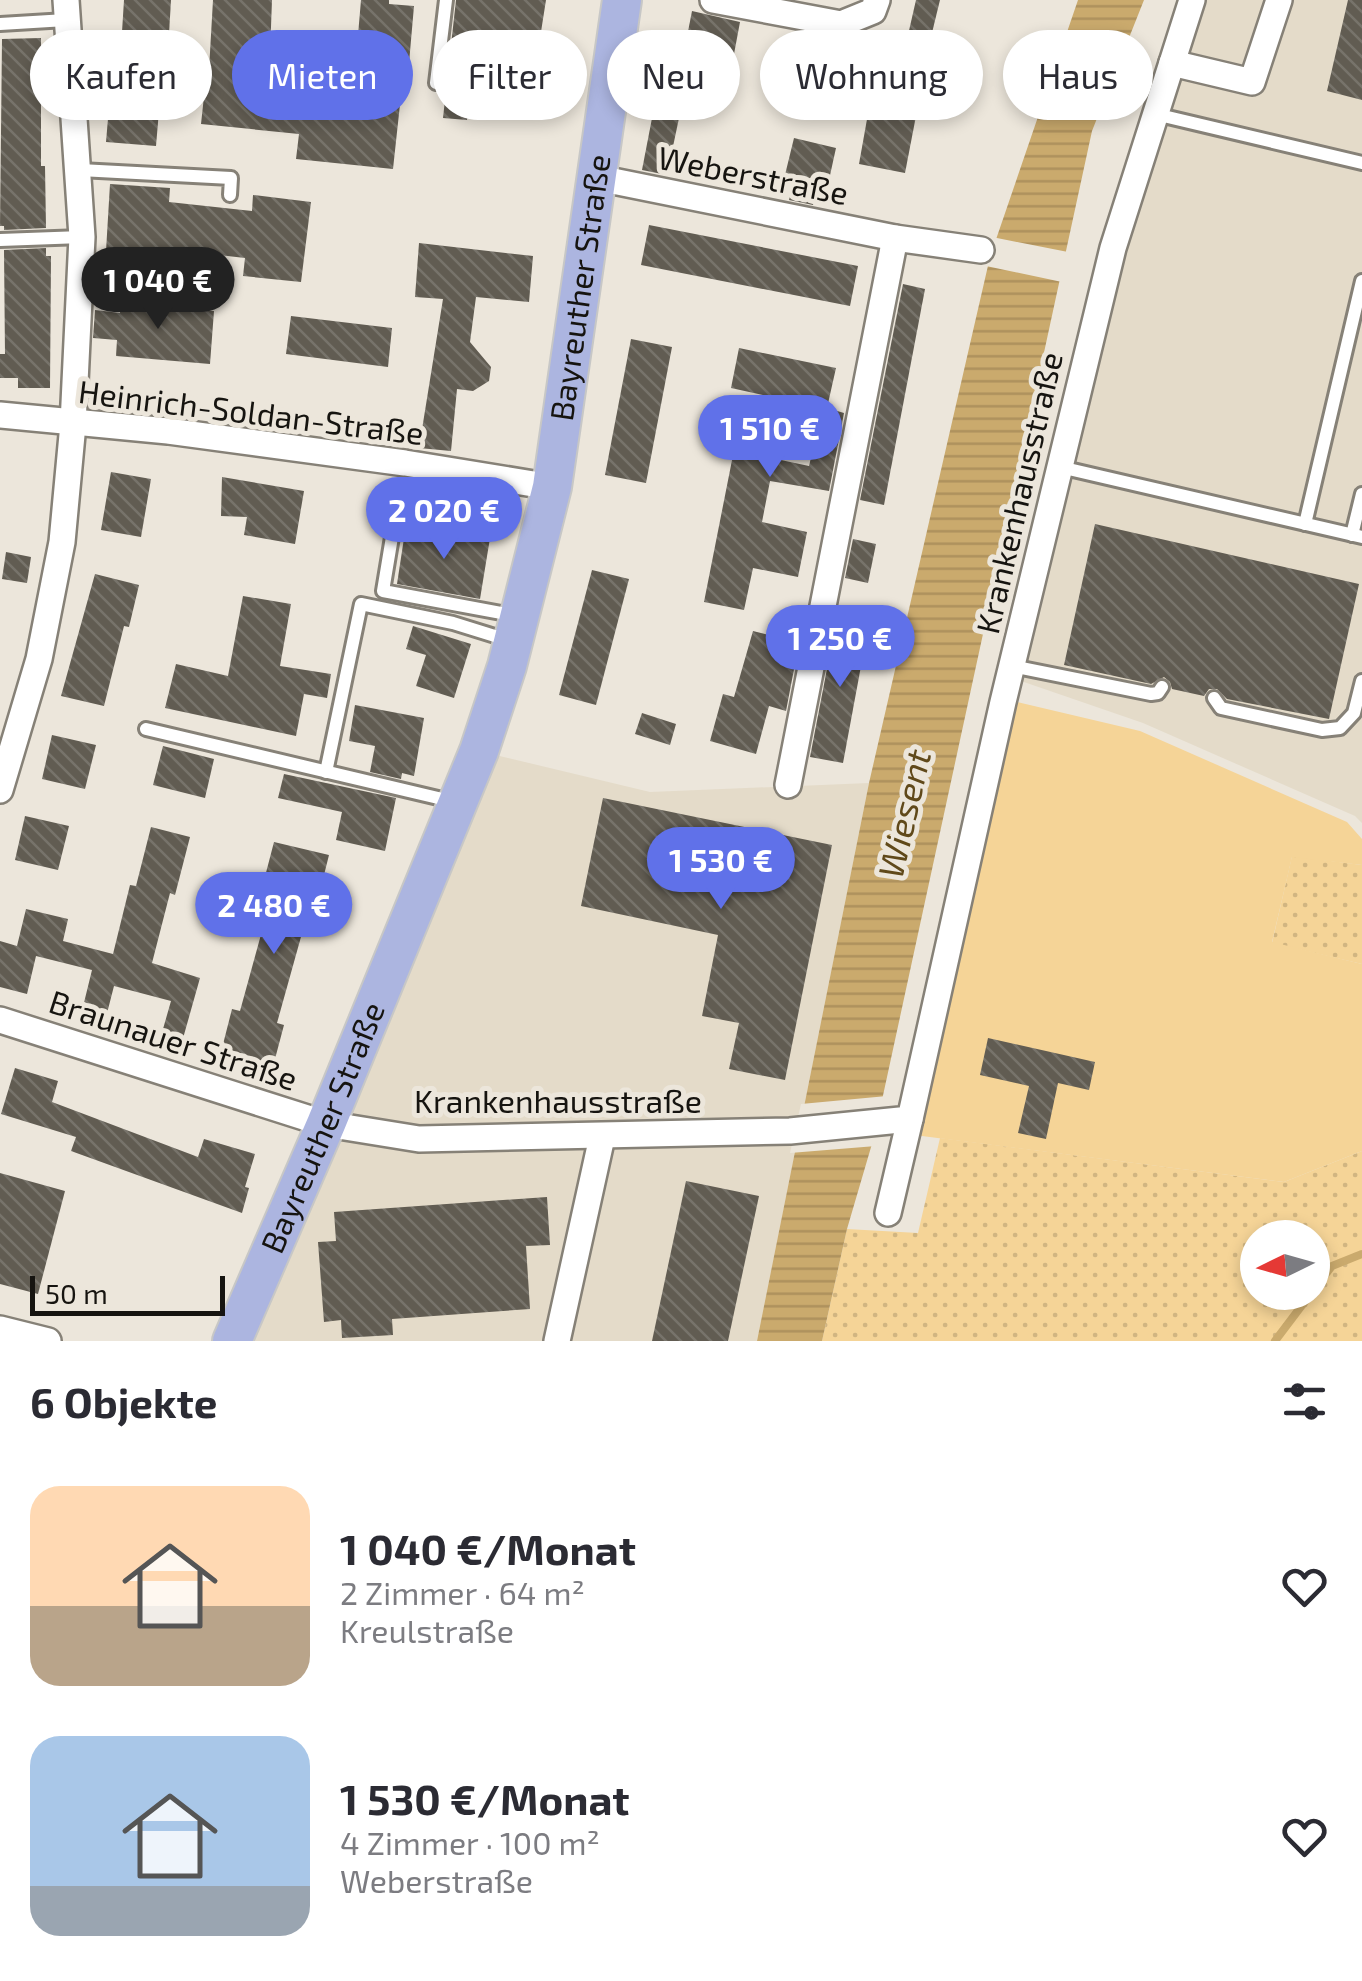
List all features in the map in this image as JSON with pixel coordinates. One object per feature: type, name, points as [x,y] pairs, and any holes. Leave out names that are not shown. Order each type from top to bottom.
[{"type":"main road","name":"Bayreuther Straße","points":[[232,1341],[479,752],[516,629],[552,487],[622,0]]},
{"type":"street","points":[[713,0],[841,24],[873,11],[877,0]]},
{"type":"street","name":"Krankenhausstraße","points":[[888,1213],[898,1121],[1113,248],[1192,0]]},
{"type":"street","points":[[1172,63],[1252,82],[1279,0]]},
{"type":"street","points":[[0,790],[43,640],[62,542],[73,424],[82,237],[66,10]]},
{"type":"street","name":"Weberstraße","points":[[598,178],[895,238],[981,250]]},
{"type":"street","points":[[788,786],[895,238]]},
{"type":"street","name":"Heinrich-Soldan-Straße","points":[[0,415],[188,434],[552,487]]},
{"type":"street","name":"Braunauer Straße","points":[[0,1020],[326,1124]]},
{"type":"street","name":"Krankenhausstraße","points":[[326,1124],[419,1138],[602,1137],[795,1130],[898,1121]]},
{"type":"street","points":[[557,1341],[602,1137]]},
{"type":"street","points":[[0,1329],[48,1341]]},
{"type":"lane","points":[[442,30],[446,0]]},
{"type":"lane","points":[[0,24],[66,10]]},
{"type":"lane","points":[[1155,114],[1362,163]]},
{"type":"lane","points":[[80,170],[231,178],[230,195]]},
{"type":"lane","points":[[0,240],[82,237]]},
{"type":"lane","points":[[81,291],[220,294],[221,270]]},
{"type":"lane","points":[[1305,524],[1362,280]]},
{"type":"lane","points":[[1060,467],[1357,536],[1362,494]]},
{"type":"lane","points":[[398,501],[383,591],[516,629]]},
{"type":"lane","points":[[326,772],[360,604],[516,629]]},
{"type":"lane","points":[[1012,666],[1151,694],[1158,693],[1162,686]]},
{"type":"lane","points":[[1214,698],[1221,708],[1322,730],[1340,728],[1354,713],[1362,681]]},
{"type":"lane","points":[[146,729],[458,802]]},
{"type":"shaded area","points":[[1186,0],[1362,0],[1362,823],[1355,816],[1143,723],[1021,681],[1107,295]]},
{"type":"shaded area","points":[[1013,701],[1140,731],[1347,822],[1362,839],[1362,865],[1292,857],[1272,942],[1362,964],[1362,1151],[1284,1182],[914,1135]]},
{"type":"shaded area","points":[[479,751],[650,792],[869,783],[757,1341],[236,1341]]},
{"type":"shaded area","points":[[1292,856],[1362,865],[1362,964],[1272,943]]},
{"type":"shaded area","points":[[940,1138],[1284,1182],[1362,1151],[1362,1341],[822,1341],[847,1229],[918,1233]]},
{"type":"water","points":[[1078,0],[1144,0],[1132,30],[1068,30]]},
{"type":"water","name":"Wiesent","points":[[1037,120],[1096,120],[874,1137],[847,1229],[822,1341],[757,1341],[869,783],[990,257]]},
{"type":"pier","points":[[992,237],[1068,252],[1062,282],[986,266]]},
{"type":"pier","points":[[887,1096],[876,1146],[790,1153],[801,1104]]},
{"type":"building","points":[[124,0],[171,0],[169,30],[122,30]]},
{"type":"building","points":[[213,0],[272,0],[271,30],[232,30],[232,120],[398,120],[393,169],[296,159],[299,134],[201,124],[201,120],[212,120]]},
{"type":"building","points":[[361,0],[389,0],[389,4],[414,6],[412,30],[358,30]]},
{"type":"building","points":[[456,0],[546,0],[541,30],[453,30]]},
{"type":"building","points":[[916,0],[940,0],[933,30],[909,30]]},
{"type":"building","points":[[1348,0],[1362,0],[1362,100],[1327,91]]},
{"type":"building","points":[[692,11],[740,22],[739,30],[688,30]]},
{"type":"building","points":[[30,38],[30,120],[41,120],[46,228],[4,230],[0,226],[2,39]]},
{"type":"building","points":[[108,120],[158,120],[156,146],[106,142]]},
{"type":"building","points":[[652,120],[679,120],[667,175],[642,170]]},
{"type":"building","points":[[867,120],[915,120],[905,173],[859,164]]},
{"type":"building","points":[[794,138],[836,148],[827,189],[817,186],[813,205],[789,200],[794,181],[784,179]]},
{"type":"building","points":[[110,184],[170,188],[169,202],[252,211],[253,195],[311,202],[301,282],[243,276],[245,258],[166,249],[164,283],[122,282],[123,269],[105,268]]},
{"type":"building","points":[[649,225],[858,266],[850,306],[641,265]]},
{"type":"building","points":[[419,243],[533,256],[529,302],[476,297],[470,342],[491,367],[489,381],[473,391],[457,389],[451,451],[419,448],[443,299],[415,297]]},
{"type":"building","points":[[46,248],[46,256],[51,256],[50,388],[18,388],[18,378],[0,378],[0,354],[5,354],[4,250]]},
{"type":"building","points":[[903,284],[925,289],[884,505],[860,500]]},
{"type":"building","points":[[121,302],[163,303],[163,307],[214,311],[210,364],[116,356],[117,340],[93,338],[95,310],[120,313]]},
{"type":"building","points":[[291,316],[392,328],[388,367],[286,354]]},
{"type":"building","points":[[631,339],[672,347],[646,483],[605,475]]},
{"type":"building","points":[[739,348],[836,368],[827,408],[844,413],[829,491],[770,481],[762,522],[807,532],[798,577],[753,568],[744,610],[704,602],[734,450],[809,466],[823,408],[731,388]]},
{"type":"building","points":[[111,472],[151,479],[141,537],[101,530]]},
{"type":"building","points":[[222,477],[304,491],[295,544],[244,535],[247,517],[221,516]]},
{"type":"building","points":[[1095,524],[1359,584],[1329,719],[1227,699],[1217,689],[1209,689],[1204,696],[1172,689],[1164,677],[1151,684],[1064,665]]},
{"type":"building","points":[[406,525],[490,538],[480,599],[397,584]]},
{"type":"building","points":[[853,539],[876,544],[868,583],[845,578]]},
{"type":"building","points":[[6,552],[31,557],[27,583],[2,579]]},
{"type":"building","points":[[592,570],[629,579],[596,705],[559,695]]},
{"type":"building","points":[[95,574],[139,585],[129,627],[124,626],[104,706],[61,696]]},
{"type":"building","points":[[243,596],[291,604],[280,666],[331,674],[327,698],[304,694],[296,736],[165,708],[176,664],[228,676]]},
{"type":"building","points":[[837,617],[869,623],[843,763],[810,757]]},
{"type":"building","points":[[413,626],[471,644],[454,698],[416,686],[426,655],[406,649]]},
{"type":"building","points":[[753,631],[799,643],[786,711],[769,706],[756,754],[710,741],[723,694],[734,697]]},
{"type":"building","points":[[355,705],[424,718],[414,776],[402,773],[401,779],[370,772],[375,746],[349,741]]},
{"type":"building","points":[[642,713],[676,724],[670,745],[635,734]]},
{"type":"building","points":[[52,735],[96,745],[85,789],[42,779]]},
{"type":"building","points":[[163,746],[214,759],[205,798],[153,785]]},
{"type":"building","points":[[284,774],[396,798],[385,851],[336,840],[342,812],[278,798]]},
{"type":"building","points":[[603,798],[832,845],[785,1080],[729,1069],[739,1023],[702,1016],[718,935],[581,906]]},
{"type":"building","points":[[25,816],[69,826],[58,870],[15,860]]},
{"type":"building","points":[[151,827],[190,837],[152,963],[200,978],[180,1049],[159,1043],[171,1001],[114,986],[104,1025],[80,1019],[92,970],[36,956],[27,994],[0,987],[0,941],[17,946],[26,909],[68,919],[63,941],[113,954],[130,885],[136,886]]},
{"type":"building","points":[[274,842],[329,855],[317,903],[311,901],[277,1023],[284,1025],[271,1074],[219,1060],[232,1009],[240,1011],[273,891],[262,888]]},
{"type":"building","points":[[988,1038],[1095,1062],[1089,1090],[1058,1083],[1046,1139],[1018,1133],[1029,1086],[980,1075]]},
{"type":"building","points":[[15,1068],[58,1081],[52,1102],[198,1157],[204,1139],[255,1154],[242,1213],[71,1151],[76,1137],[1,1114]]},
{"type":"building","points":[[0,1173],[65,1191],[38,1294],[0,1284]]},
{"type":"building","points":[[686,1181],[759,1196],[728,1341],[652,1341]]},
{"type":"building","points":[[547,1197],[550,1245],[526,1246],[530,1309],[392,1319],[393,1335],[342,1338],[341,1320],[324,1322],[318,1242],[336,1241],[334,1212]]},
{"type":"waterway","points":[[1330,1269],[1362,1254]]},
{"type":"waterway","points":[[1275,1341],[1298,1310]]}]
